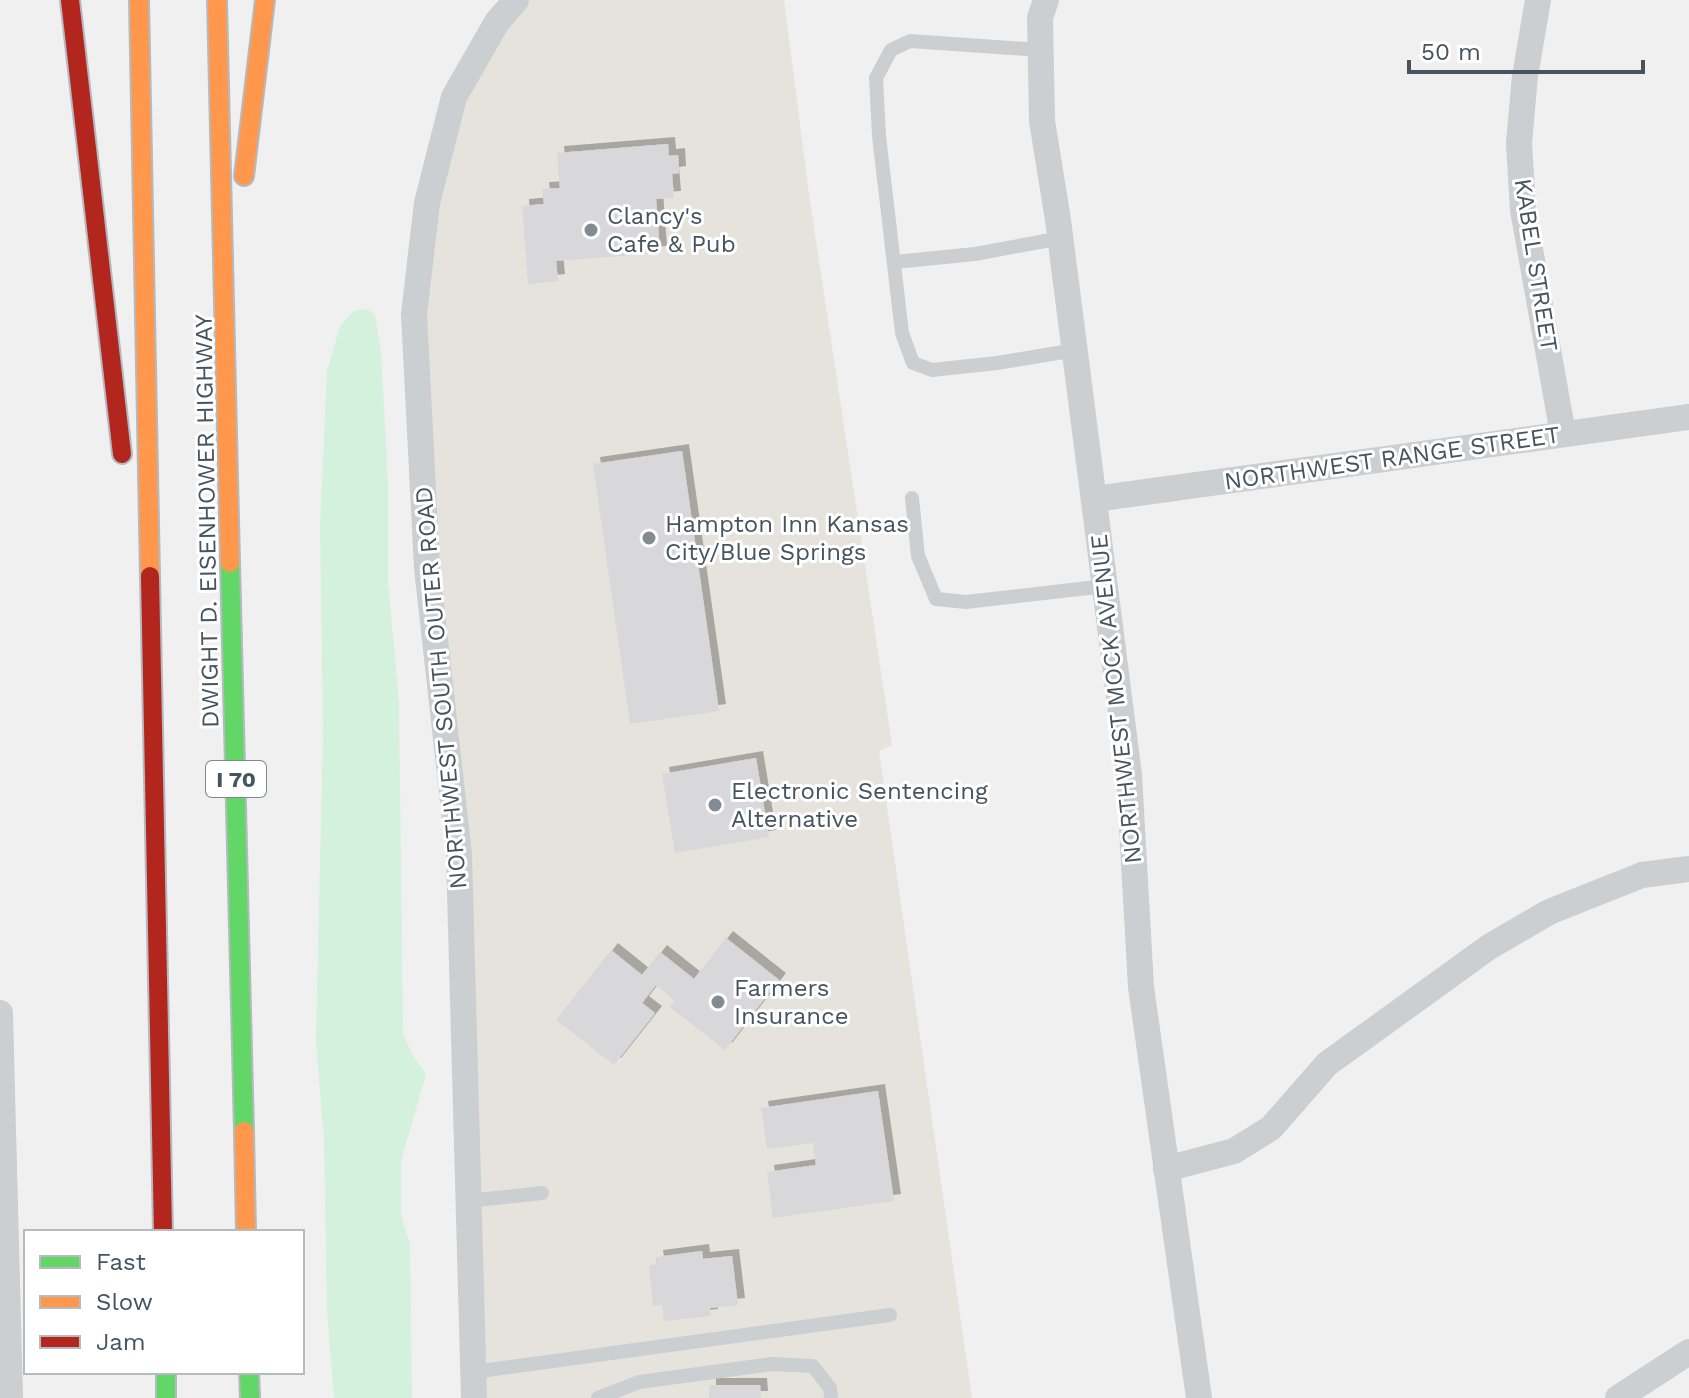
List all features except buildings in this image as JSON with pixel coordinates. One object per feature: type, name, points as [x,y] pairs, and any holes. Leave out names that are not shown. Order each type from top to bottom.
[{"type":"highway","points":[[70,0],[124,476]]},
{"type":"highway","points":[[139,0],[163,1230]]},
{"type":"highway","name":"DWIGHT D. EISENHOWER HIGHWAY","points":[[217,0],[246,1230]]},
{"type":"highway","points":[[227,326],[265,0]]},
{"type":"highway","points":[[132,540],[151,715]]},
{"type":"highway","points":[[166,1374],[166,1398]]},
{"type":"highway","points":[[249,1374],[250,1398]]},
{"type":"street","name":"NORTHWEST SOUTH OUTER ROAD","points":[[473,1385],[459,855],[427,568],[414,314],[427,203],[454,97],[497,22],[516,0]]},
{"type":"street","name":"NORTHWEST MOCK AVENUE","points":[[1046,0],[1040,18],[1042,121],[1076,350],[1129,775],[1141,987],[1199,1398]]},
{"type":"street","name":"KABEL STREET","points":[[1538,0],[1525,76],[1519,143],[1523,210],[1563,434]]},
{"type":"street","name":"NORTHWEST RANGE STREET","points":[[1095,499],[1689,417]]},
{"type":"street","points":[[1166,1169],[1234,1151],[1271,1128],[1327,1064],[1489,947],[1549,912],[1642,875],[1689,869]]},
{"type":"street","points":[[0,1013],[10,1398]]},
{"type":"street","points":[[1618,1398],[1689,1352]]},
{"type":"lane","points":[[1040,50],[910,41],[891,50],[876,78],[879,136],[902,333],[913,363],[932,370],[1076,350]]},
{"type":"lane","points":[[895,262],[975,254],[1061,238]]},
{"type":"lane","points":[[912,498],[918,556],[936,599],[966,602],[1106,586]]},
{"type":"lane","points":[[468,1201],[542,1193]]},
{"type":"lane","points":[[473,1385],[890,1315]]},
{"type":"lane","points":[[598,1398],[639,1382],[772,1364],[813,1366],[830,1388],[831,1398]]},
{"type":"shaded area","points":[[516,0],[784,0],[809,194],[892,745],[879,751],[972,1398],[474,1398],[459,855],[416,348],[454,97]]},
{"type":"green space","points":[[367,309],[375,315],[381,351],[388,483],[388,580],[399,702],[403,1033],[413,1056],[426,1074],[401,1161],[401,1215],[410,1245],[412,1398],[334,1398],[327,1310],[324,1140],[316,1040],[323,734],[320,524],[327,371],[340,326],[354,311]]},
{"type":"traffic: fast","points":[[230,563],[244,1131]]},
{"type":"traffic: fast","points":[[166,1374],[166,1398]]},
{"type":"traffic: fast","points":[[249,1374],[250,1398]]},
{"type":"traffic: slow","points":[[139,0],[150,576]]},
{"type":"traffic: slow","points":[[217,0],[230,563]]},
{"type":"traffic: slow","points":[[244,176],[265,0]]},
{"type":"traffic: slow","points":[[244,1131],[246,1230]]},
{"type":"traffic: jam","points":[[70,0],[122,454]]},
{"type":"traffic: jam","points":[[150,576],[163,1230]]},
{"type":"place","name":"Clancy's Cafe & Pub","points":[[591,230]]},
{"type":"place","name":"Hampton Inn Kansas City/Blue Springs","points":[[649,538]]},
{"type":"place","name":"Electronic Sentencing Alternative","points":[[715,805]]},
{"type":"place","name":"Farmers Insurance","points":[[718,1002]]}]
